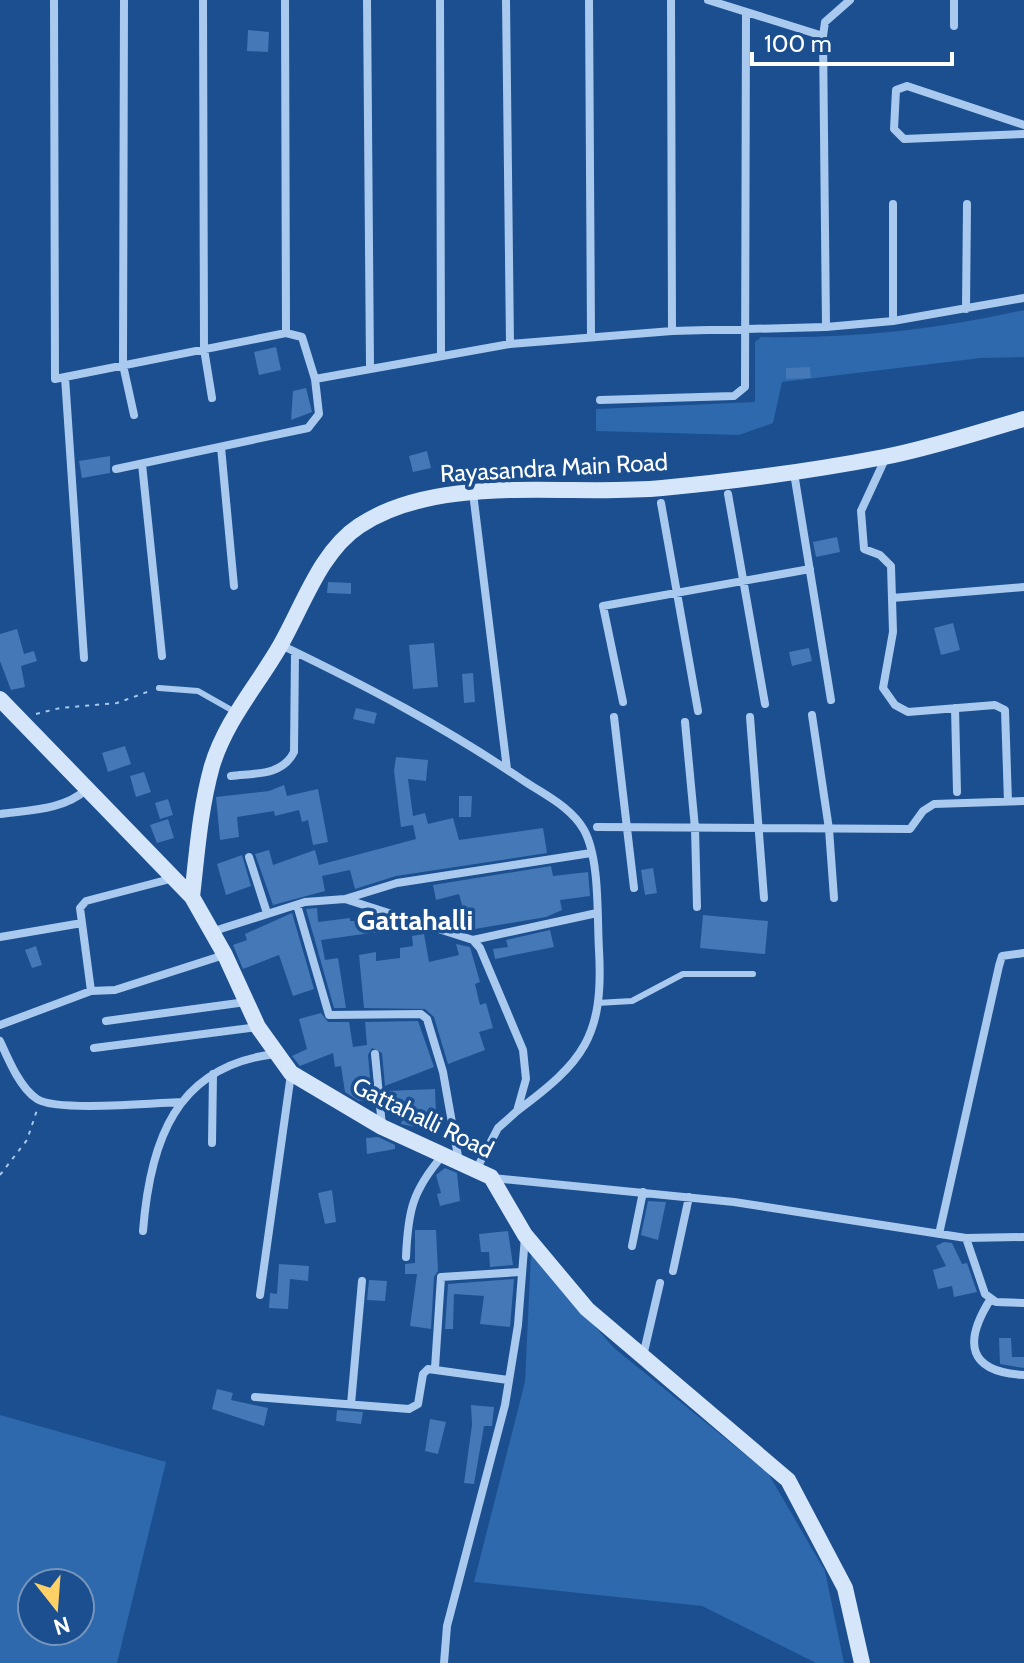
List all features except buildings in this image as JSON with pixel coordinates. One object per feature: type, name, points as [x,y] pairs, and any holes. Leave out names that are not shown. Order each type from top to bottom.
[{"type":"main road","name":"Rayasandra Main Road","points":[[192,897],[201,811],[213,764],[235,712],[288,648],[330,554],[358,527],[419,499],[473,493],[659,488],[793,472],[887,457],[1024,419]]},
{"type":"main road","name":"Gattahalli Road","points":[[0,699],[192,897],[225,955],[258,1027],[291,1073],[382,1127],[484,1174],[525,1235],[587,1309],[788,1480],[845,1588],[862,1663]]},
{"type":"street","points":[[54,0],[55,379],[286,333],[302,337],[315,379],[319,414],[308,428],[116,469]]},
{"type":"street","points":[[124,0],[123,365],[134,415]]},
{"type":"street","points":[[203,0],[204,349],[212,398]]},
{"type":"street","points":[[285,0],[286,333]]},
{"type":"street","points":[[367,0],[370,367]]},
{"type":"street","points":[[440,0],[441,354]]},
{"type":"street","points":[[506,0],[510,344]]},
{"type":"street","points":[[589,0],[591,336]]},
{"type":"street","points":[[671,0],[672,331]]},
{"type":"street","points":[[708,0],[823,36]]},
{"type":"street","points":[[826,327],[823,36],[825,22],[850,0]]},
{"type":"street","points":[[954,0],[954,26]]},
{"type":"street","points":[[600,400],[741,393],[745,387],[746,14]]},
{"type":"street","points":[[1024,125],[907,86],[896,90],[894,129],[897,136],[904,139],[1024,134]]},
{"type":"street","points":[[893,204],[893,321]]},
{"type":"street","points":[[966,309],[967,204]]},
{"type":"street","points":[[315,379],[510,344],[672,331],[826,327],[893,321],[1024,298]]},
{"type":"street","points":[[65,377],[84,658]]},
{"type":"street","points":[[221,447],[234,586]]},
{"type":"street","points":[[887,457],[861,511],[864,549],[880,555],[891,566],[893,632],[883,688],[895,705],[908,712],[995,705],[1005,710],[1008,802]]},
{"type":"street","points":[[142,464],[162,656]]},
{"type":"street","points":[[793,472],[831,700]]},
{"type":"street","points":[[473,493],[507,769]]},
{"type":"street","points":[[728,494],[765,704]]},
{"type":"street","points":[[661,503],[698,711]]},
{"type":"street","points":[[623,702],[603,606],[810,569]]},
{"type":"street","points":[[892,598],[1024,587]]},
{"type":"street","points":[[231,776],[276,770],[288,763],[294,752],[288,648],[400,702],[572,813],[585,832],[591,853],[597,913],[597,1003],[584,1049],[564,1076],[498,1128],[484,1174],[689,1197],[966,1238],[1024,1237]]},
{"type":"street","points":[[955,708],[957,792]]},
{"type":"street","points":[[812,715],[829,829],[834,898]]},
{"type":"street","points":[[614,717],[634,888]]},
{"type":"street","points":[[750,717],[764,898]]},
{"type":"street","points":[[685,722],[695,828],[697,907]]},
{"type":"street","points":[[0,814],[58,805],[76,799],[88,789]]},
{"type":"street","points":[[597,827],[910,829],[923,811],[934,804],[1024,801]]},
{"type":"street","points":[[211,932],[297,905],[345,899],[397,883],[591,853]]},
{"type":"street","points":[[249,857],[267,913]]},
{"type":"street","points":[[91,991],[80,908],[86,901],[175,877]]},
{"type":"street","points":[[345,899],[473,940],[597,913]]},
{"type":"street","points":[[297,905],[329,1015],[421,1014],[427,1019],[443,1072],[460,1163]]},
{"type":"street","points":[[0,937],[82,923]]},
{"type":"street","points":[[473,940],[480,948],[523,1050],[526,1079],[517,1111]]},
{"type":"street","points":[[939,1234],[1002,956],[1024,953]]},
{"type":"street","points":[[0,1025],[91,991],[115,990],[225,955]]},
{"type":"street","points":[[106,1021],[247,1002]]},
{"type":"street","points":[[94,1048],[258,1027]]},
{"type":"street","points":[[0,1041],[26,1088],[39,1101],[74,1105],[181,1102]]},
{"type":"street","points":[[143,1231],[164,1127],[181,1102],[213,1074],[251,1057],[275,1054]]},
{"type":"street","points":[[375,1054],[382,1127]]},
{"type":"street","points":[[260,1295],[291,1073]]},
{"type":"street","points":[[212,1143],[213,1074]]},
{"type":"street","points":[[406,1257],[408,1221],[416,1189],[443,1155]]},
{"type":"street","points":[[632,1246],[643,1192]]},
{"type":"street","points":[[673,1271],[689,1197]]},
{"type":"street","points":[[444,1663],[447,1626],[508,1380],[518,1325],[525,1235]]},
{"type":"street","points":[[966,1238],[985,1294],[990,1300],[1024,1303]]},
{"type":"street","points":[[435,1368],[441,1277],[520,1272]]},
{"type":"street","points":[[351,1404],[362,1281]]},
{"type":"street","points":[[643,1356],[660,1283]]},
{"type":"street","points":[[990,1300],[975,1323],[973,1335],[981,1362],[1000,1374],[1024,1375]]},
{"type":"street","points":[[255,1397],[409,1409],[418,1404],[423,1374],[435,1368],[508,1380]]},
{"type":"lane","points":[[159,688],[198,691],[235,712]]},
{"type":"lane","points":[[597,1003],[632,1001],[683,974],[753,974]]},
{"type":"path","points":[[19,719],[60,708],[117,703],[159,688]]},
{"type":"path","points":[[0,1175],[27,1140],[39,1101]]},
{"type":"shaded area","points":[[1024,310],[1024,357],[981,358],[782,382],[773,423],[739,435],[596,431],[596,409],[755,402],[755,342],[761,337],[893,332]]},
{"type":"shaded area","points":[[531,1254],[614,1348],[768,1473],[825,1571],[844,1663],[816,1663],[702,1606],[474,1582],[525,1382]]},
{"type":"shaded area","points":[[0,1415],[166,1462],[117,1663],[0,1663]]},
{"type":"district","name":"Gattahalli","points":[[415,920]]}]
